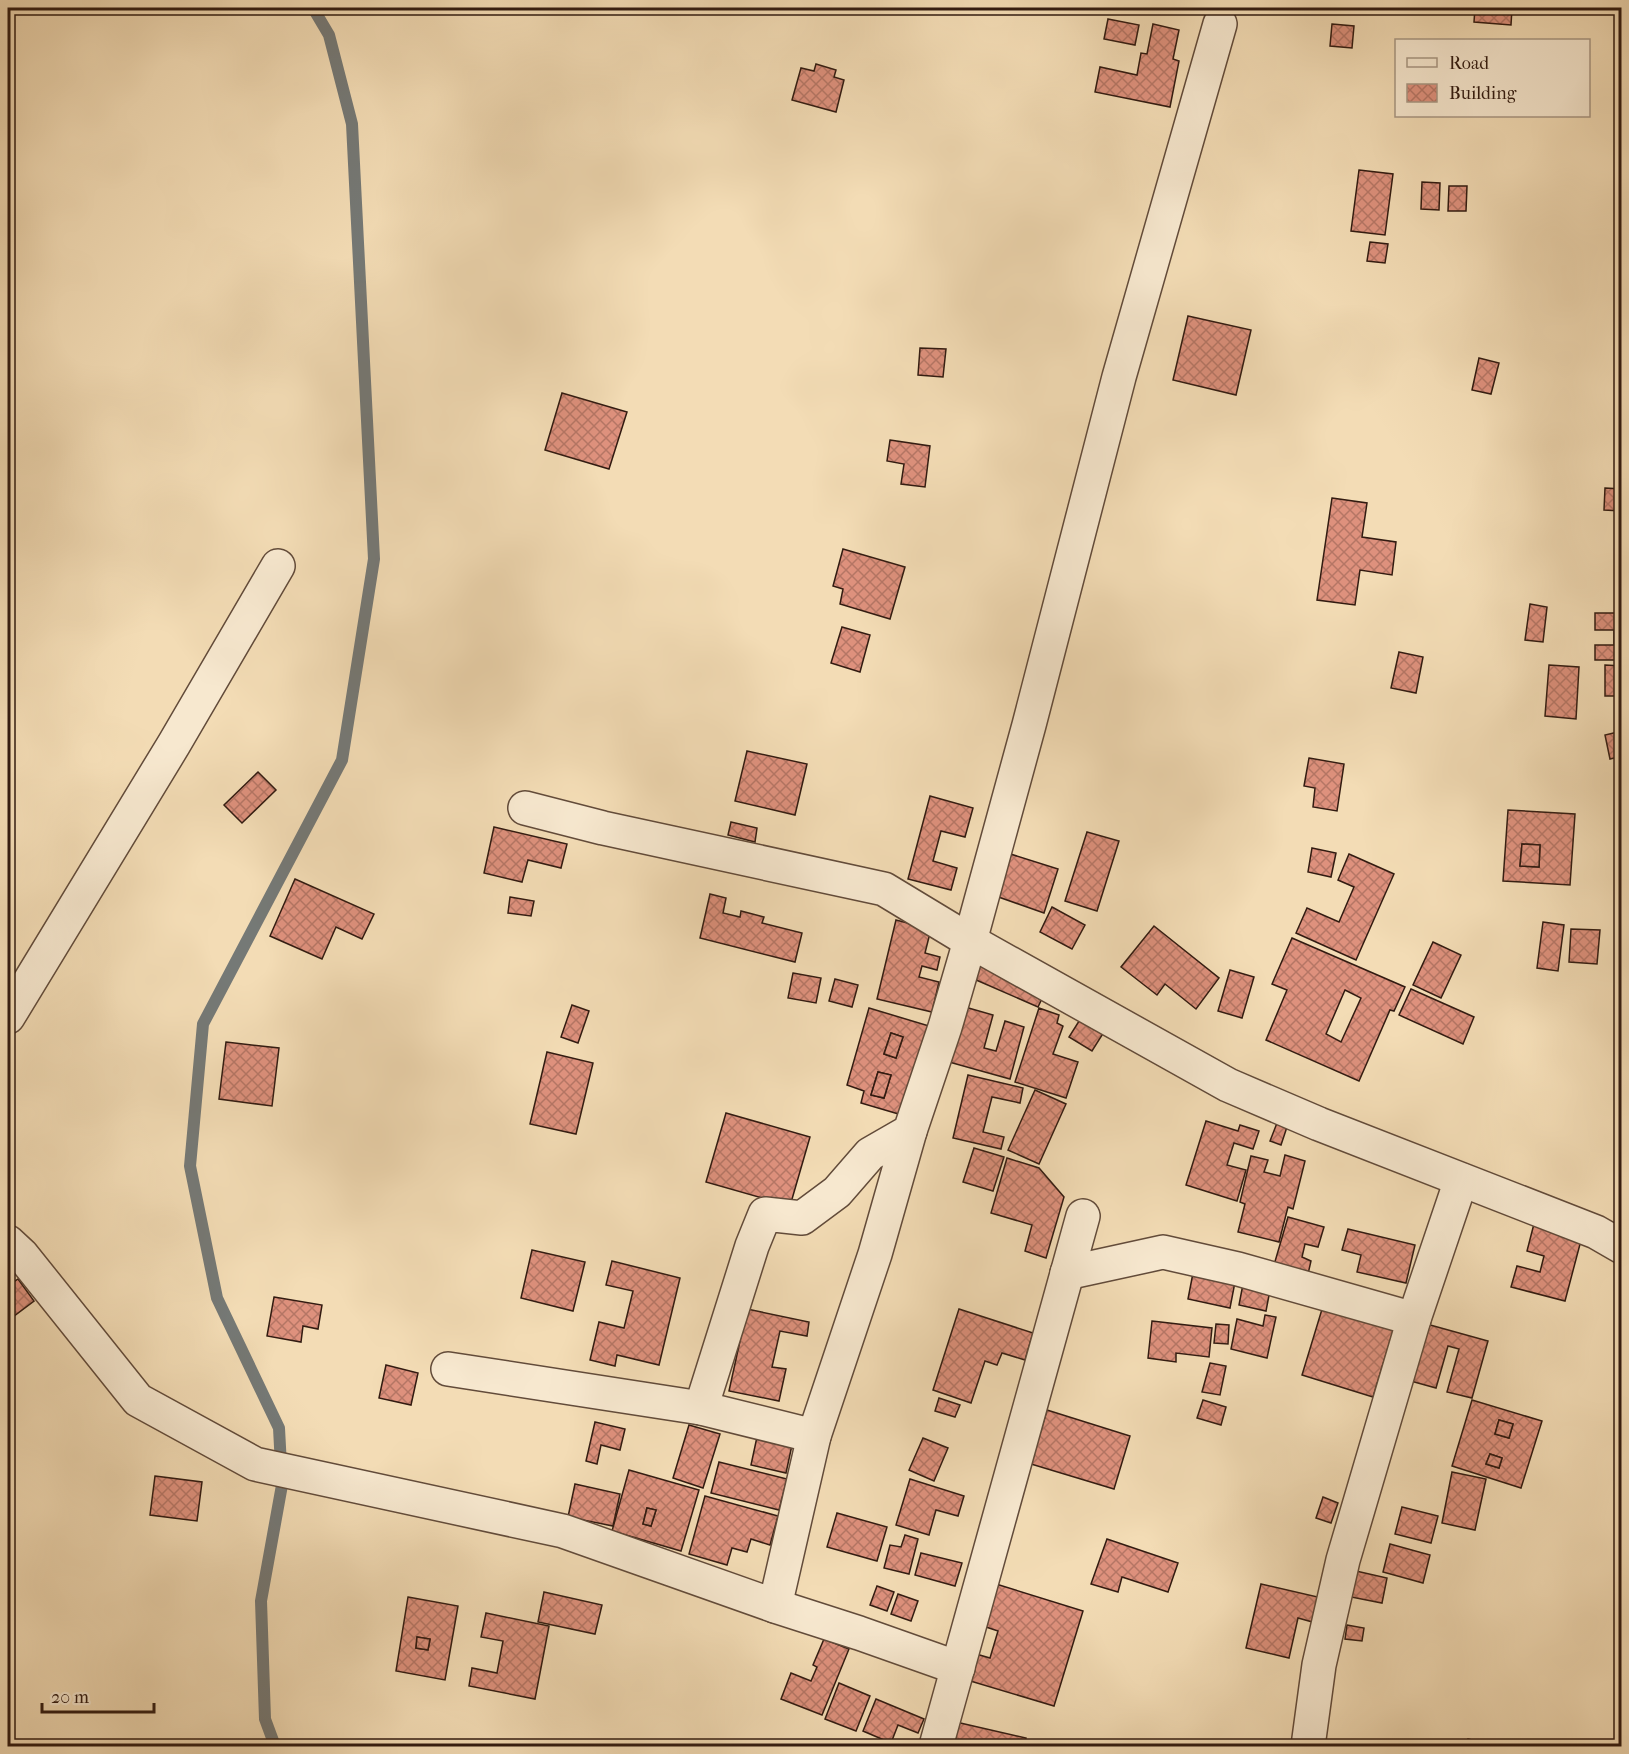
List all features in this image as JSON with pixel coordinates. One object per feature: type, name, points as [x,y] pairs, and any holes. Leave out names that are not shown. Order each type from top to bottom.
[{"type":"street","points":[[775,1606],[814,1436],[874,1254],[970,941],[1029,725],[1119,377],[1220,24]]},
{"type":"street","points":[[8,1017],[174,744],[278,566]]},
{"type":"street","points":[[525,808],[884,889],[970,941],[1228,1085],[1319,1124],[1596,1232],[1622,1246]]},
{"type":"street","points":[[701,1408],[752,1246],[765,1214],[802,1218],[837,1192],[870,1154],[910,1131]]},
{"type":"street","points":[[1308,1746],[1319,1665],[1343,1560],[1414,1320],[1461,1180]]},
{"type":"street","points":[[936,1746],[1083,1216]]},
{"type":"street","points":[[8,1242],[22,1255],[138,1400],[255,1464],[563,1531],[958,1668]]},
{"type":"street","points":[[1067,1273],[1163,1252],[1238,1269],[1414,1320]]},
{"type":"street","points":[[448,1369],[701,1408],[814,1436]]},
{"type":"building","points":[[1475,8],[1512,8],[1511,25],[1474,22]]},
{"type":"building","points":[[1108,19],[1139,25],[1135,45],[1104,39]]},
{"type":"building","points":[[1153,24],[1179,30],[1173,59],[1179,61],[1170,107],[1095,92],[1100,67],[1137,75],[1141,53],[1147,54]]},
{"type":"building","points":[[1332,24],[1354,26],[1352,48],[1330,46]]},
{"type":"building","points":[[816,64],[836,70],[834,77],[844,80],[836,112],[792,100],[801,68],[814,71]]},
{"type":"building","points":[[1359,170],[1393,174],[1385,235],[1351,231]]},
{"type":"building","points":[[1422,182],[1440,183],[1439,210],[1421,209]]},
{"type":"building","points":[[1449,186],[1467,186],[1466,211],[1448,211]]},
{"type":"building","points":[[1370,242],[1388,244],[1385,263],[1367,261]]},
{"type":"building","points":[[1188,316],[1251,330],[1236,395],[1173,380]]},
{"type":"building","points":[[920,348],[946,349],[943,377],[918,375]]},
{"type":"building","points":[[1479,358],[1499,363],[1491,394],[1472,390]]},
{"type":"building","points":[[562,393],[627,412],[609,469],[545,450]]},
{"type":"building","points":[[890,440],[930,446],[925,487],[901,484],[904,464],[887,461]]},
{"type":"building","points":[[1605,488],[1622,489],[1622,511],[1604,510]]},
{"type":"building","points":[[1332,498],[1367,503],[1362,537],[1396,542],[1392,575],[1360,570],[1355,605],[1317,600]]},
{"type":"building","points":[[843,549],[905,567],[890,619],[840,604],[843,589],[833,586]]},
{"type":"building","points":[[1530,604],[1547,607],[1543,642],[1525,640]]},
{"type":"building","points":[[1595,613],[1622,613],[1622,660],[1595,660],[1595,645],[1614,645],[1614,630],[1595,630]]},
{"type":"building","points":[[842,627],[870,635],[860,672],[831,663]]},
{"type":"building","points":[[1399,652],[1423,657],[1416,693],[1391,688]]},
{"type":"building","points":[[1549,665],[1579,667],[1576,719],[1545,716]]},
{"type":"building","points":[[1605,665],[1622,666],[1622,696],[1605,696]]},
{"type":"building","points":[[1622,731],[1622,756],[1610,759],[1605,735]]},
{"type":"building","points":[[747,751],[807,764],[795,815],[735,801]]},
{"type":"building","points":[[1309,758],[1344,764],[1337,811],[1313,807],[1315,788],[1304,786]]},
{"type":"building","points":[[258,772],[276,790],[242,823],[224,805]]},
{"type":"building","points":[[930,796],[973,808],[965,837],[941,831],[933,861],[957,868],[951,890],[908,879]]},
{"type":"building","points":[[1508,810],[1575,814],[1570,885],[1503,881]],"holes":[[[1522,844],[1540,845],[1539,867],[1520,866]]]},
{"type":"building","points":[[731,822],[757,828],[755,842],[728,835]]},
{"type":"building","points":[[494,827],[567,844],[561,868],[528,860],[522,882],[484,873]]},
{"type":"building","points":[[1087,832],[1119,841],[1097,911],[1065,901]]},
{"type":"building","points":[[1522,844],[1540,845],[1539,867],[1520,866]]},
{"type":"building","points":[[1312,848],[1336,853],[1331,877],[1308,872]]},
{"type":"building","points":[[1004,852],[1058,869],[1044,913],[990,894]]},
{"type":"building","points":[[1349,854],[1394,874],[1356,960],[1296,933],[1307,908],[1339,922],[1354,887],[1338,880]]},
{"type":"building","points":[[295,879],[374,914],[362,939],[336,927],[322,959],[270,936]]},
{"type":"building","points":[[710,894],[726,898],[723,913],[740,917],[741,911],[764,917],[762,923],[802,933],[795,962],[700,938]]},
{"type":"building","points":[[510,897],[534,901],[531,916],[508,913]]},
{"type":"building","points":[[1052,907],[1085,925],[1072,949],[1040,932]]},
{"type":"building","points":[[896,920],[931,929],[925,953],[940,957],[937,970],[922,966],[919,977],[939,982],[932,1012],[877,999]]},
{"type":"building","points":[[1543,922],[1564,925],[1558,971],[1537,968]]},
{"type":"building","points":[[1154,926],[1219,978],[1196,1009],[1165,984],[1157,995],[1121,967]]},
{"type":"building","points":[[1571,929],[1600,930],[1597,964],[1569,962]]},
{"type":"building","points":[[1292,938],[1405,987],[1394,1011],[1390,1010],[1359,1081],[1266,1040],[1287,990],[1272,984]],"holes":[[[1345,990],[1361,998],[1341,1042],[1326,1034]]]},
{"type":"building","points":[[1433,942],[1461,955],[1441,998],[1413,985]]},
{"type":"building","points":[[987,949],[1052,977],[1038,1007],[974,979]]},
{"type":"building","points":[[1230,970],[1254,977],[1242,1018],[1218,1011]]},
{"type":"building","points":[[793,973],[821,978],[816,1003],[788,998]]},
{"type":"building","points":[[835,979],[858,985],[852,1007],[829,1001]]},
{"type":"building","points":[[1411,989],[1474,1017],[1463,1044],[1399,1015]]},
{"type":"building","points":[[572,1005],[589,1011],[578,1043],[561,1037]]},
{"type":"building","points":[[965,1007],[993,1015],[984,1048],[996,1051],[1005,1021],[1024,1027],[1010,1079],[949,1062]]},
{"type":"building","points":[[869,1008],[929,1026],[902,1115],[861,1103],[864,1091],[847,1085]],"holes":[[[891,1033],[903,1037],[896,1058],[884,1054]],[[878,1072],[891,1075],[884,1098],[871,1095]]]},
{"type":"building","points":[[1039,1008],[1059,1015],[1057,1023],[1063,1026],[1053,1054],[1078,1062],[1066,1098],[1015,1082]]},
{"type":"building","points":[[1114,1016],[1092,1051],[1069,1037],[1081,1018]]},
{"type":"building","points":[[891,1033],[903,1037],[896,1058],[884,1054]]},
{"type":"building","points":[[226,1042],[279,1048],[272,1106],[219,1099]]},
{"type":"building","points":[[547,1052],[593,1063],[576,1134],[530,1124]]},
{"type":"building","points":[[878,1072],[891,1075],[884,1098],[871,1095]]},
{"type":"building","points":[[968,1075],[1023,1088],[1020,1103],[992,1097],[983,1132],[1004,1137],[1001,1149],[953,1138]]},
{"type":"building","points":[[1035,1090],[1066,1104],[1039,1164],[1008,1150]]},
{"type":"building","points":[[726,1113],[810,1137],[790,1206],[706,1182]]},
{"type":"building","points":[[1206,1121],[1238,1131],[1240,1125],[1259,1131],[1253,1149],[1234,1143],[1227,1165],[1246,1170],[1237,1201],[1186,1185]]},
{"type":"building","points":[[1277,1123],[1287,1127],[1281,1145],[1270,1141]]},
{"type":"building","points":[[974,1148],[1004,1157],[993,1191],[963,1182]]},
{"type":"building","points":[[1285,1155],[1305,1161],[1293,1209],[1288,1207],[1279,1242],[1238,1232],[1245,1204],[1240,1202],[1251,1156],[1268,1160],[1264,1172],[1280,1176]]},
{"type":"building","points":[[1007,1158],[1039,1168],[1064,1197],[1046,1258],[1025,1251],[1032,1225],[991,1213]]},
{"type":"building","points":[[1536,1216],[1584,1229],[1565,1301],[1511,1287],[1517,1266],[1540,1272],[1544,1256],[1527,1251]]},
{"type":"building","points":[[1288,1217],[1324,1227],[1318,1247],[1305,1244],[1302,1257],[1311,1261],[1308,1274],[1274,1265]]},
{"type":"building","points":[[1348,1229],[1415,1245],[1406,1283],[1357,1272],[1361,1255],[1342,1250]]},
{"type":"building","points":[[532,1250],[585,1262],[573,1311],[521,1298]]},
{"type":"building","points":[[612,1261],[680,1278],[659,1365],[617,1355],[615,1366],[590,1360],[599,1322],[624,1328],[633,1291],[606,1285]]},
{"type":"building","points":[[1193,1273],[1235,1282],[1230,1308],[1188,1299]]},
{"type":"building","points":[[18,1279],[34,1301],[10,1319],[8,1286]]},
{"type":"building","points":[[1243,1284],[1270,1290],[1266,1311],[1239,1305]]},
{"type":"building","points":[[274,1297],[322,1305],[318,1329],[303,1326],[301,1342],[267,1336]]},
{"type":"building","points":[[1323,1306],[1394,1328],[1373,1397],[1302,1375]]},
{"type":"building","points":[[747,1309],[809,1322],[807,1336],[780,1331],[772,1367],[786,1369],[779,1401],[729,1391]]},
{"type":"building","points":[[959,1309],[1033,1333],[1025,1360],[1002,1353],[997,1365],[985,1361],[971,1403],[933,1390]]},
{"type":"building","points":[[1265,1315],[1276,1317],[1267,1358],[1231,1349],[1237,1319],[1263,1326]]},
{"type":"building","points":[[1152,1321],[1212,1328],[1209,1357],[1176,1353],[1176,1362],[1148,1358]]},
{"type":"building","points":[[1423,1323],[1488,1341],[1472,1398],[1447,1392],[1459,1349],[1448,1346],[1436,1388],[1407,1380]]},
{"type":"building","points":[[1216,1324],[1229,1325],[1228,1344],[1214,1343]]},
{"type":"building","points":[[1210,1363],[1226,1366],[1220,1395],[1202,1392]]},
{"type":"building","points":[[386,1365],[418,1373],[411,1405],[379,1398]]},
{"type":"building","points":[[939,1398],[960,1405],[955,1417],[935,1411]]},
{"type":"building","points":[[1203,1400],[1226,1407],[1221,1425],[1197,1418]]},
{"type":"building","points":[[1472,1400],[1542,1421],[1521,1488],[1452,1466]],"holes":[[[1499,1420],[1513,1424],[1509,1438],[1495,1434]],[[1490,1454],[1502,1458],[1499,1468],[1486,1464]]]},
{"type":"building","points":[[1047,1410],[1130,1436],[1114,1489],[1031,1464]]},
{"type":"building","points":[[1499,1420],[1513,1424],[1509,1438],[1495,1434]]},
{"type":"building","points":[[595,1422],[625,1429],[620,1450],[601,1445],[597,1464],[586,1461]]},
{"type":"building","points":[[689,1425],[720,1434],[703,1488],[673,1478]]},
{"type":"building","points":[[757,1437],[792,1445],[786,1473],[751,1465]]},
{"type":"building","points":[[923,1438],[948,1448],[934,1481],[909,1470]]},
{"type":"building","points":[[1490,1454],[1502,1458],[1499,1468],[1486,1464]]},
{"type":"building","points":[[719,1462],[787,1479],[779,1510],[711,1493]]},
{"type":"building","points":[[629,1470],[699,1490],[681,1551],[612,1531]],"holes":[[[647,1508],[656,1510],[651,1526],[643,1524]]]},
{"type":"building","points":[[1452,1472],[1486,1479],[1475,1530],[1442,1523]]},
{"type":"building","points":[[155,1476],[202,1482],[197,1521],[150,1515]]},
{"type":"building","points":[[910,1479],[964,1496],[958,1516],[936,1510],[929,1535],[896,1525]]},
{"type":"building","points":[[575,1484],[620,1494],[613,1526],[568,1517]]},
{"type":"building","points":[[705,1496],[778,1516],[770,1545],[751,1539],[747,1552],[732,1548],[727,1565],[689,1554]]},
{"type":"building","points":[[1323,1497],[1338,1503],[1331,1523],[1316,1518]]},
{"type":"building","points":[[1402,1507],[1438,1516],[1431,1543],[1395,1534]]},
{"type":"building","points":[[647,1508],[656,1510],[651,1526],[643,1524]]},
{"type":"building","points":[[837,1513],[887,1527],[877,1561],[827,1547]]},
{"type":"building","points":[[905,1535],[918,1539],[909,1574],[884,1568],[890,1545],[901,1547]]},
{"type":"building","points":[[1107,1539],[1178,1563],[1168,1592],[1122,1577],[1118,1592],[1091,1584]]},
{"type":"building","points":[[1390,1544],[1430,1555],[1423,1583],[1383,1572]]},
{"type":"building","points":[[921,1553],[962,1563],[955,1586],[915,1575]]},
{"type":"building","points":[[1356,1571],[1387,1578],[1382,1603],[1351,1597]]},
{"type":"building","points":[[996,1584],[1083,1611],[1054,1706],[967,1680],[976,1654],[990,1658],[998,1631],[983,1626]]},
{"type":"building","points":[[1261,1584],[1322,1598],[1316,1623],[1298,1618],[1289,1658],[1246,1648]]},
{"type":"building","points":[[877,1586],[894,1592],[887,1611],[870,1605]]},
{"type":"building","points":[[544,1592],[602,1605],[595,1634],[538,1622]]},
{"type":"building","points":[[898,1594],[918,1601],[911,1621],[891,1614]]},
{"type":"building","points":[[408,1597],[458,1606],[445,1680],[396,1671]],"holes":[[[417,1637],[430,1639],[428,1650],[416,1648]]]},
{"type":"building","points":[[486,1613],[549,1626],[535,1699],[469,1686],[472,1668],[497,1673],[503,1641],[481,1637]]},
{"type":"building","points":[[1347,1625],[1364,1628],[1362,1641],[1345,1639]]},
{"type":"building","points":[[417,1637],[430,1639],[428,1650],[416,1648]]},
{"type":"building","points":[[824,1639],[849,1649],[822,1715],[781,1699],[791,1673],[811,1681],[817,1667],[813,1665]]},
{"type":"building","points":[[839,1683],[870,1696],[856,1731],[825,1719]]},
{"type":"building","points":[[876,1699],[924,1719],[918,1733],[898,1725],[891,1743],[863,1731]]},
{"type":"building","points":[[956,1722],[1026,1738],[1024,1746],[951,1746]]},
{"type":"building","points":[[1468,1739],[1497,1746],[1466,1746]]},
{"type":"building","points":[[604,1740],[633,1746],[603,1746]]},
{"type":"waterway","points":[[275,1746],[265,1719],[261,1601],[282,1485],[279,1428],[217,1298],[190,1166],[203,1024],[342,760],[374,559],[352,124],[329,35],[313,8]]}]
